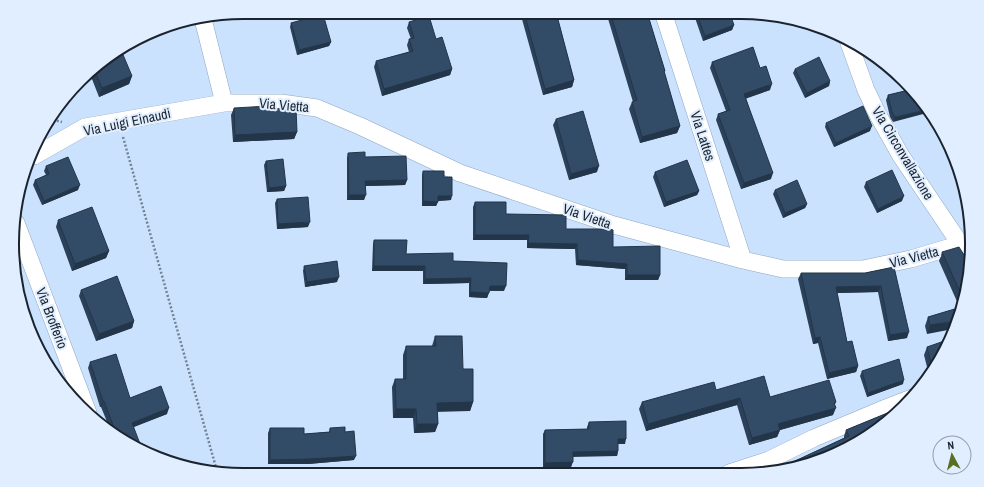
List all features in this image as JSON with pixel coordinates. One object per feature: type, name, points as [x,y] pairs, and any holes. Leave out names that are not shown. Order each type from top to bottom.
[{"type":"street","name":"Via Lattes","points":[[665,19],[743,260]]},
{"type":"street","points":[[204,22],[224,103]]},
{"type":"street","name":"Via Circonvallazione","points":[[851,48],[878,117],[901,156],[965,250]]},
{"type":"street","name":"Via Vietta","points":[[224,103],[281,102],[317,108],[360,126],[460,173],[614,226],[743,260],[783,268],[863,269],[911,259],[961,244]]},
{"type":"street","name":"Via Luigi Einaudi","points":[[38,154],[85,127],[224,103]]},
{"type":"street","name":"Via Brofferio","points":[[19,231],[83,400]]},
{"type":"street","points":[[745,468],[770,460],[814,438],[897,404]]},
{"type":"street","points":[[760,467],[770,460]]},
{"type":"path","points":[[118,121],[216,466]]},
{"type":"building","points":[[305,19],[324,19],[331,42],[299,50],[291,23]]},
{"type":"building","points":[[419,19],[430,19],[436,39],[442,37],[452,69],[384,89],[376,61],[413,51],[409,39],[414,38],[409,22]]},
{"type":"building","points":[[526,19],[558,19],[574,80],[545,89]]},
{"type":"building","points":[[612,19],[649,19],[680,126],[642,137],[632,102],[637,100]]},
{"type":"building","points":[[699,19],[732,19],[734,25],[705,36]]},
{"type":"building","points":[[753,47],[760,68],[766,66],[772,84],[744,94],[773,173],[744,183],[718,114],[730,110],[712,62]]},
{"type":"building","points":[[123,54],[132,76],[102,88],[96,74]]},
{"type":"building","points":[[819,57],[830,81],[807,93],[795,69]]},
{"type":"building","points":[[905,91],[922,111],[895,117],[892,112],[888,95]]},
{"type":"building","points":[[269,106],[269,109],[296,108],[297,132],[235,135],[234,108]]},
{"type":"building","points":[[863,106],[872,126],[836,143],[826,123]]},
{"type":"building","points":[[583,111],[599,166],[571,174],[556,119]]},
{"type":"building","points":[[365,152],[365,157],[406,156],[407,180],[365,181],[366,195],[349,195],[348,153]]},
{"type":"building","points":[[68,157],[80,185],[44,201],[35,180],[49,174],[46,166]]},
{"type":"building","points":[[283,159],[286,186],[269,188],[266,161]]},
{"type":"building","points":[[687,160],[699,191],[666,202],[655,172]]},
{"type":"building","points":[[892,170],[904,196],[878,209],[866,182]]},
{"type":"building","points":[[423,171],[444,171],[444,177],[452,177],[452,196],[438,196],[438,202],[423,201]]},
{"type":"building","points":[[797,180],[807,204],[785,213],[775,190]]},
{"type":"building","points":[[308,197],[310,222],[278,224],[277,199]]},
{"type":"building","points":[[475,202],[506,202],[506,214],[566,215],[566,229],[610,229],[613,230],[613,247],[660,246],[660,275],[627,275],[627,264],[578,260],[577,244],[528,243],[529,235],[475,235]]},
{"type":"building","points":[[92,207],[109,251],[75,264],[58,220]]},
{"type":"building","points":[[374,240],[407,240],[406,254],[453,253],[453,261],[507,263],[506,286],[490,286],[489,293],[470,292],[471,278],[425,279],[425,266],[374,266]]},
{"type":"building","points":[[959,247],[965,257],[960,291],[942,252]]},
{"type":"building","points":[[337,261],[339,277],[307,282],[304,266]]},
{"type":"building","points":[[894,267],[909,332],[890,335],[881,286],[836,287],[847,342],[852,341],[858,366],[829,373],[820,337],[815,338],[801,273],[865,273]]},
{"type":"building","points":[[117,276],[134,321],[99,334],[81,290]]},
{"type":"building","points":[[955,309],[951,322],[930,325],[928,317]]},
{"type":"building","points":[[435,336],[462,336],[463,369],[473,369],[473,402],[437,403],[438,424],[417,424],[416,409],[396,409],[395,379],[406,379],[406,346],[436,346]]},
{"type":"building","points":[[943,342],[931,362],[927,347]]},
{"type":"building","points":[[116,354],[130,398],[161,386],[169,408],[132,423],[140,443],[114,426],[90,362]]},
{"type":"building","points":[[899,359],[904,380],[868,393],[862,371]]},
{"type":"building","points":[[764,376],[770,397],[829,380],[836,402],[834,403],[836,408],[778,424],[780,430],[752,438],[740,398],[648,424],[642,402],[714,382],[716,390]]},
{"type":"building","points":[[888,413],[877,422],[840,445],[813,456],[795,461],[849,436],[846,430]]},
{"type":"building","points":[[626,421],[626,439],[618,439],[618,451],[573,452],[573,462],[545,463],[545,430],[589,429],[589,422]]},
{"type":"building","points":[[345,427],[345,432],[354,431],[356,456],[270,460],[270,428],[304,428],[304,434],[330,432],[330,428]]}]
